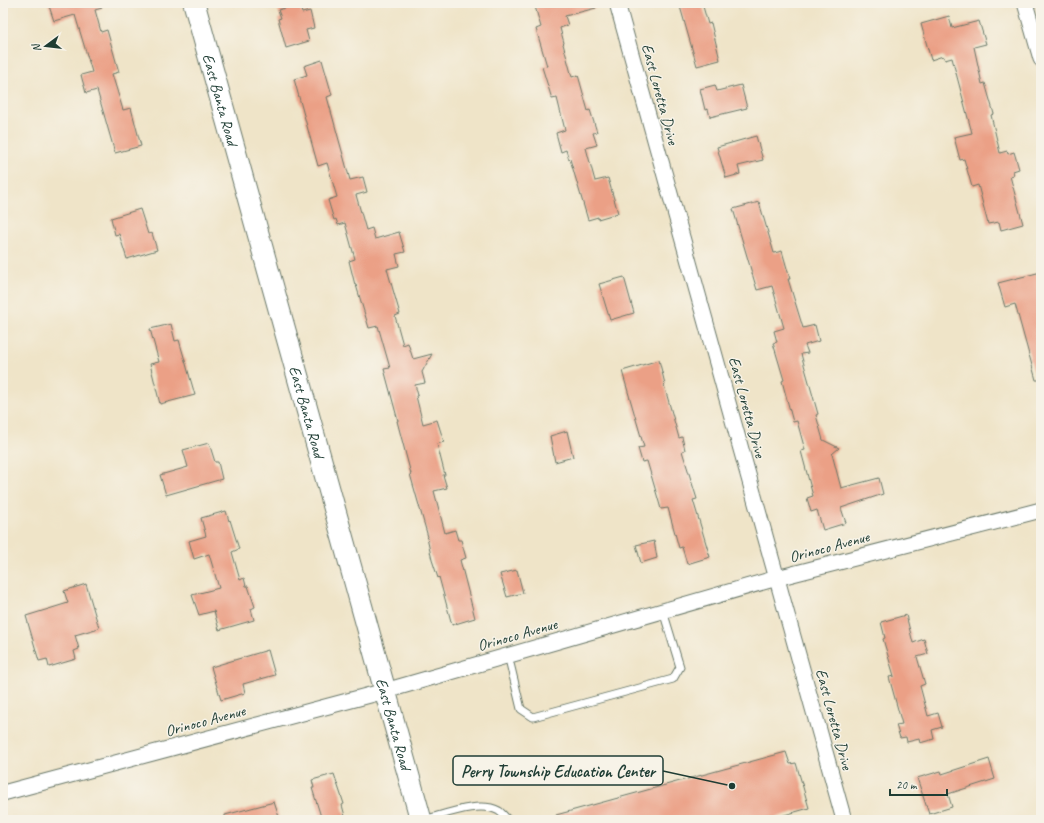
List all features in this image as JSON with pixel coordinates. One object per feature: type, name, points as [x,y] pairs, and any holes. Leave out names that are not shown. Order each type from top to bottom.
[{"type":"street","name":"East Banta Road","points":[[194,3],[422,820]]},
{"type":"street","name":"East Loretta Drive","points":[[618,3],[844,820]]},
{"type":"street","points":[[1025,3],[1041,59]]},
{"type":"street","name":"Orinoco Avenue","points":[[3,793],[385,690],[777,578],[1041,510]]},
{"type":"lane","points":[[508,655],[521,709],[533,717],[673,679],[680,667],[663,611]]},
{"type":"lane","points":[[422,820],[470,807],[487,808],[499,812],[508,820]]},
{"type":"building","points":[[48,3],[101,3],[102,8],[95,10],[101,32],[107,30],[119,72],[112,74],[123,110],[131,108],[141,146],[115,153],[97,90],[86,93],[81,75],[92,72],[75,15],[54,21]]},
{"type":"building","points":[[534,3],[596,3],[596,8],[565,16],[568,25],[560,28],[572,77],[578,75],[588,111],[590,110],[597,132],[593,133],[597,145],[586,148],[595,181],[608,178],[618,213],[598,219],[598,217],[588,220],[570,159],[569,160],[566,150],[561,152],[556,133],[565,130],[557,98],[552,99],[542,67],[547,66],[536,29],[541,27]]},
{"type":"building","points":[[679,3],[702,3],[708,24],[711,23],[720,60],[697,66]]},
{"type":"building","points":[[299,4],[302,13],[310,11],[314,28],[306,30],[309,41],[286,48],[278,19],[281,18],[278,10]]},
{"type":"building","points":[[949,16],[952,28],[979,21],[986,44],[974,47],[982,84],[985,83],[994,114],[991,115],[1000,153],[1007,151],[1008,154],[1014,152],[1019,169],[1013,171],[1014,175],[1010,176],[1023,224],[1001,230],[999,222],[988,224],[978,185],[972,187],[964,159],[960,160],[954,137],[972,133],[952,58],[945,60],[943,56],[931,60],[921,24]]},
{"type":"building","points":[[322,60],[332,95],[327,97],[350,180],[363,177],[367,192],[356,195],[366,230],[372,228],[375,239],[399,232],[405,252],[396,254],[399,266],[387,269],[400,314],[395,316],[403,345],[408,343],[413,359],[432,354],[422,372],[425,383],[415,385],[418,395],[416,396],[423,424],[437,420],[444,442],[437,444],[447,488],[434,491],[445,533],[455,530],[458,540],[461,540],[466,558],[460,560],[475,618],[452,625],[439,577],[438,578],[432,560],[428,537],[410,474],[384,369],[390,368],[378,326],[369,328],[349,261],[355,259],[345,223],[338,225],[336,219],[334,220],[328,200],[337,197],[327,163],[318,166],[294,79],[307,75],[304,66]]},
{"type":"building","points":[[715,85],[717,91],[741,85],[747,108],[710,117],[708,109],[705,110],[700,89]]},
{"type":"building","points":[[756,136],[763,160],[738,166],[740,174],[726,178],[717,147]]},
{"type":"building","points":[[759,202],[774,253],[782,251],[790,279],[788,279],[803,328],[815,325],[819,341],[805,345],[808,353],[801,354],[818,414],[816,415],[823,440],[839,448],[832,454],[841,488],[879,478],[883,494],[841,508],[846,523],[823,530],[817,510],[811,512],[807,498],[813,496],[801,451],[805,450],[797,421],[793,422],[782,381],[784,380],[773,343],[777,342],[774,331],[784,328],[772,286],[757,290],[733,209]]},
{"type":"building","points":[[140,209],[148,234],[152,233],[157,250],[127,259],[119,234],[115,235],[111,218]]},
{"type":"building","points":[[1041,272],[1041,380],[1036,380],[1015,304],[1005,307],[998,283]]},
{"type":"building","points":[[624,277],[634,313],[610,320],[599,284]]},
{"type":"building","points":[[171,324],[175,341],[179,340],[195,395],[160,404],[150,364],[159,362],[150,329]]},
{"type":"building","points":[[659,360],[664,385],[679,438],[682,437],[685,450],[682,451],[697,499],[693,500],[710,557],[687,564],[682,547],[679,548],[668,508],[661,509],[647,461],[642,462],[638,448],[644,447],[622,371]]},
{"type":"building","points":[[567,431],[573,457],[555,462],[550,436]]},
{"type":"building","points":[[209,443],[215,462],[218,462],[222,479],[166,495],[160,475],[188,467],[183,450]]},
{"type":"building","points":[[226,511],[239,549],[232,552],[240,580],[244,578],[255,607],[251,609],[254,620],[219,630],[214,611],[199,615],[192,595],[219,588],[209,554],[194,559],[189,541],[206,536],[201,518]]},
{"type":"building","points":[[654,541],[657,558],[641,563],[636,545]]},
{"type":"building","points":[[517,570],[523,593],[507,597],[500,574]]},
{"type":"building","points":[[86,584],[99,628],[75,635],[79,649],[74,651],[76,659],[49,667],[47,659],[39,661],[26,616],[68,603],[64,591]]},
{"type":"building","points":[[906,615],[913,643],[924,639],[928,654],[917,657],[925,684],[920,686],[928,716],[938,713],[942,727],[932,730],[934,739],[920,743],[919,739],[907,742],[906,737],[900,738],[896,725],[902,724],[889,677],[894,676],[883,639],[885,638],[881,622]]},
{"type":"building","points":[[268,650],[275,675],[243,684],[245,693],[221,700],[211,667]]},
{"type":"building","points":[[786,752],[790,764],[796,763],[809,808],[767,820],[557,820],[556,815]]},
{"type":"building","points":[[989,759],[995,779],[948,794],[952,807],[929,814],[917,778],[941,771],[942,774]]},
{"type":"building","points":[[334,774],[344,804],[342,805],[346,820],[322,820],[312,788],[314,788],[312,780]]},
{"type":"building","points":[[274,802],[280,820],[225,820],[225,815]]},
{"type":"place","name":"Perry Township Education Center","points":[[732,786]]}]
